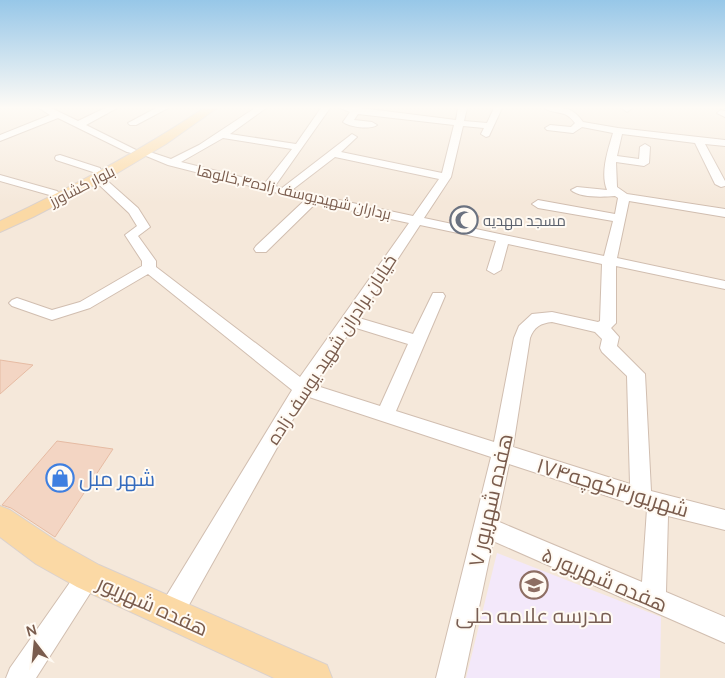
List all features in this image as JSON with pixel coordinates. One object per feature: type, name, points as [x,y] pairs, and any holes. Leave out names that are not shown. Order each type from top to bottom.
[{"type":"main road","name":"بلوار کشاورز","points":[[138,152],[155,140]]},
{"type":"main road","name":"بلوار کشاورز","points":[[0,227],[159,140]]},
{"type":"main road","name":"بلوار کشاورز","points":[[0,218],[98,174]]},
{"type":"main road","name":"هفده شهریور","points":[[0,520],[47,553],[88,576],[314,678]]},
{"type":"street","name":"برداران شهیدیوسف زاده۴,خالوها","points":[[111,140],[138,152],[172,163],[266,188],[725,285]]},
{"type":"street","points":[[172,163],[212,140]]},
{"type":"street","points":[[251,140],[299,147]]},
{"type":"street","points":[[266,188],[304,140]]},
{"type":"street","points":[[283,192],[349,140]]},
{"type":"street","name":"خیابان برادران شهید یوسف زاده","points":[[171,612],[302,388],[446,177],[456,140]]},
{"type":"street","points":[[616,140],[611,158],[610,178],[611,188],[621,194]]},
{"type":"street","points":[[698,140],[721,184]]},
{"type":"street","points":[[702,140],[725,143]]},
{"type":"street","points":[[611,158],[644,163],[645,147]]},
{"type":"street","points":[[333,154],[446,177]]},
{"type":"street","points":[[60,158],[98,174],[134,211],[144,227],[132,235],[117,237]]},
{"type":"street","points":[[0,178],[53,193]]},
{"type":"street","points":[[577,190],[603,194],[621,194],[725,213]]},
{"type":"street","points":[[600,328],[608,323],[609,262],[620,219],[621,194]]},
{"type":"street","points":[[261,249],[313,199]]},
{"type":"street","points":[[538,204],[620,219]]},
{"type":"street","points":[[132,235],[149,261],[149,268]]},
{"type":"street","points":[[494,270],[503,238]]},
{"type":"street","points":[[17,303],[52,316],[85,305],[149,268]]},
{"type":"street","points":[[149,268],[302,388],[502,452]]},
{"type":"street","points":[[385,415],[438,296]]},
{"type":"street","points":[[532,324],[538,318],[552,317],[600,328],[611,337],[608,348],[636,374],[649,500],[653,599]]},
{"type":"street","points":[[349,321],[418,341]]},
{"type":"street","name":"هفده شهریور ۷","points":[[450,678],[502,452],[522,338],[532,324]]},
{"type":"street","name":"۱۷شهریور۳کوچه۴","points":[[502,452],[649,500],[725,520]]},
{"type":"street","name":"هفده شهریور ۵","points":[[485,527],[725,630]]},
{"type":"street","points":[[20,678],[88,576]]},
{"type":"shaded area","points":[[0,140],[725,140],[725,678],[0,678]]},
{"type":"shaded area","name":"مدرسه علامه حلی","points":[[497,553],[661,617],[660,678],[466,678]]},
{"type":"building","name":"مسجد مهدیه","points":[[455,211],[479,216],[475,227],[449,221]]},
{"type":"building","points":[[0,360],[33,365],[0,394]]},
{"type":"building","name":"شهر مبل","points":[[57,441],[113,449],[55,537],[11,508],[2,505]]},
{"type":"place","name":"مسجد مهدیه","points":[[464,220]]},
{"type":"place","name":"شهر مبل","points":[[60,478]]},
{"type":"place","name":"مدرسه علامه حلی","points":[[534,585]]}]
